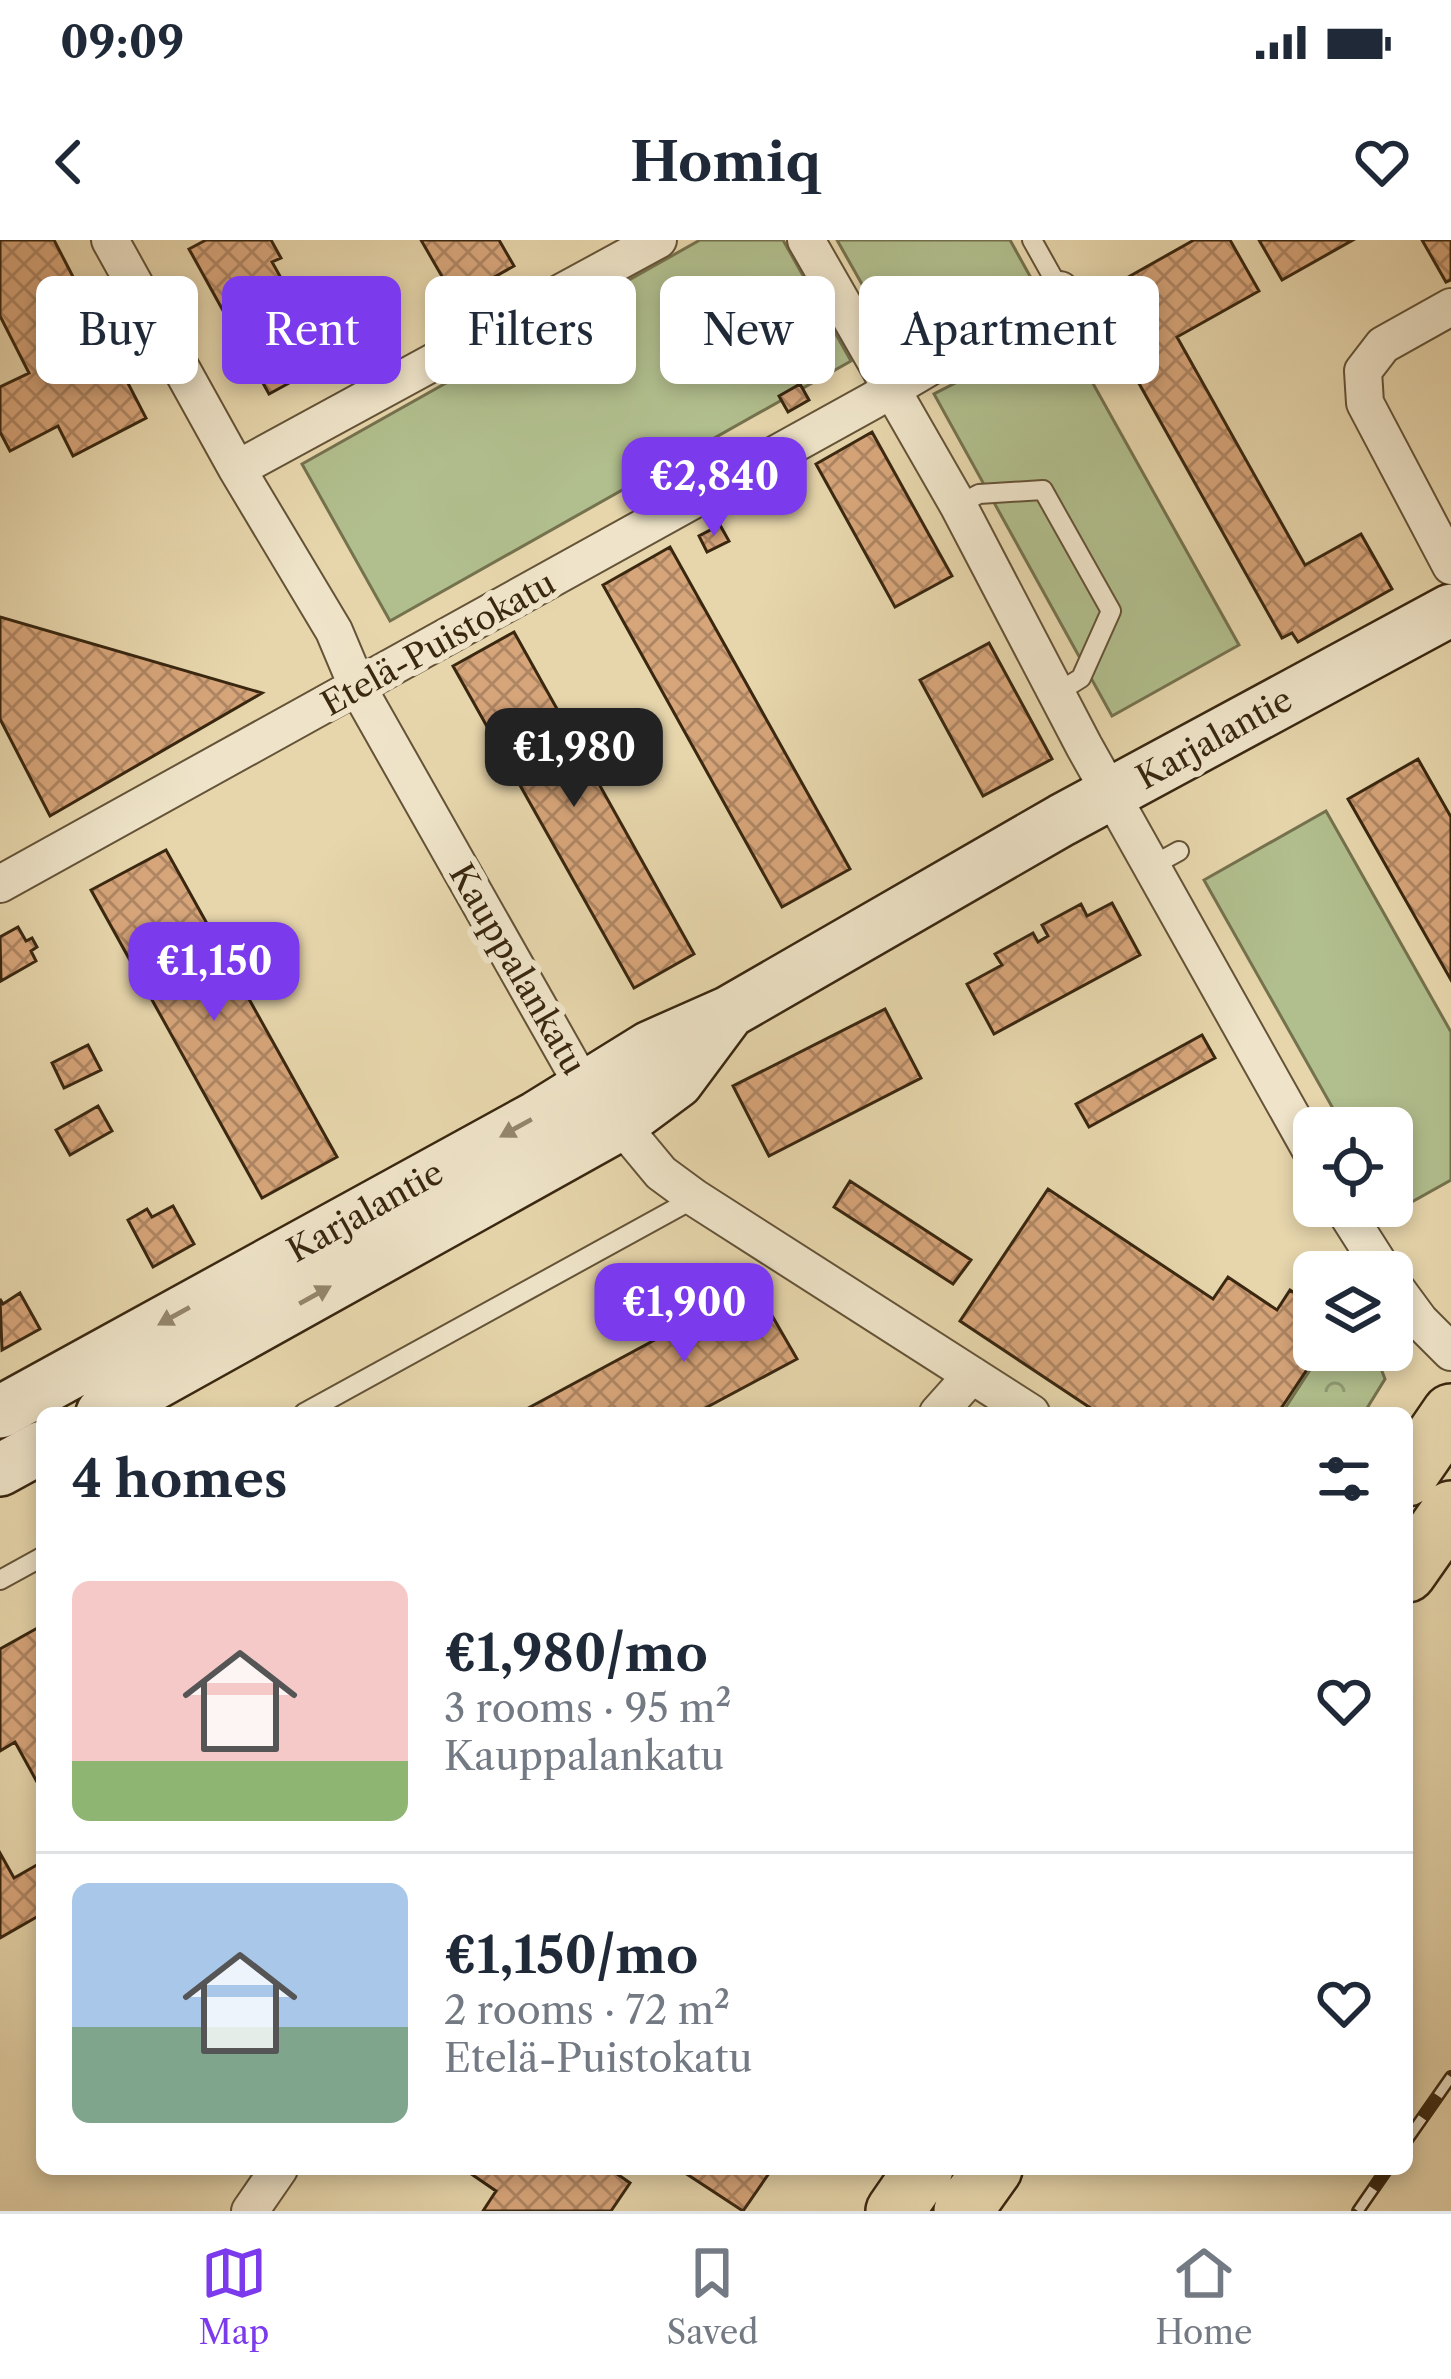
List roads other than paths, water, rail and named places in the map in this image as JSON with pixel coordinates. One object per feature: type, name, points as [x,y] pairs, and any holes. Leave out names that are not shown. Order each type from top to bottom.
[{"type":"main road","name":"Karjalantie","points":[[112,1407],[603,1107],[650,1047],[729,1012],[1110,795],[1451,610]]},
{"type":"main road","name":"Karjalantie","points":[[0,1412],[603,1107]]},
{"type":"main road","points":[[1413,1468],[1451,1413]]},
{"type":"main road","points":[[0,1470],[36,1450]]},
{"type":"main road","points":[[1413,1565],[1451,1510]]},
{"type":"main road","points":[[895,2211],[920,2175]]},
{"type":"main road","points":[[963,2211],[989,2175]]},
{"type":"street","name":"Kauppalankatu","points":[[110,240],[237,469],[334,631],[358,688],[603,1107],[661,1172],[695,1198],[1022,1407]]},
{"type":"street","points":[[237,469],[658,240]]},
{"type":"street","points":[[806,240],[958,505],[1110,795],[1165,859],[1293,1114]]},
{"type":"street","points":[[1451,307],[1384,345],[1363,371],[1365,404],[1451,566]]},
{"type":"street","name":"Etelä-Puistokatu","points":[[0,884],[900,384]]},
{"type":"street","points":[[1413,1312],[1451,1352]]},
{"type":"street","points":[[943,1407],[972,1375]]},
{"type":"street","points":[[250,2211],[275,2175]]},
{"type":"lane","points":[[1032,240],[1052,276]]},
{"type":"lane","points":[[958,505],[979,494],[1043,490],[1111,611],[1081,678],[1057,693]]},
{"type":"lane","points":[[315,1407],[695,1198]]},
{"type":"lane","points":[[0,1580],[36,1560]]},
{"type":"railway","points":[[1413,2131],[1451,2077]]},
{"type":"railway","points":[[1358,2211],[1383,2175]]}]
